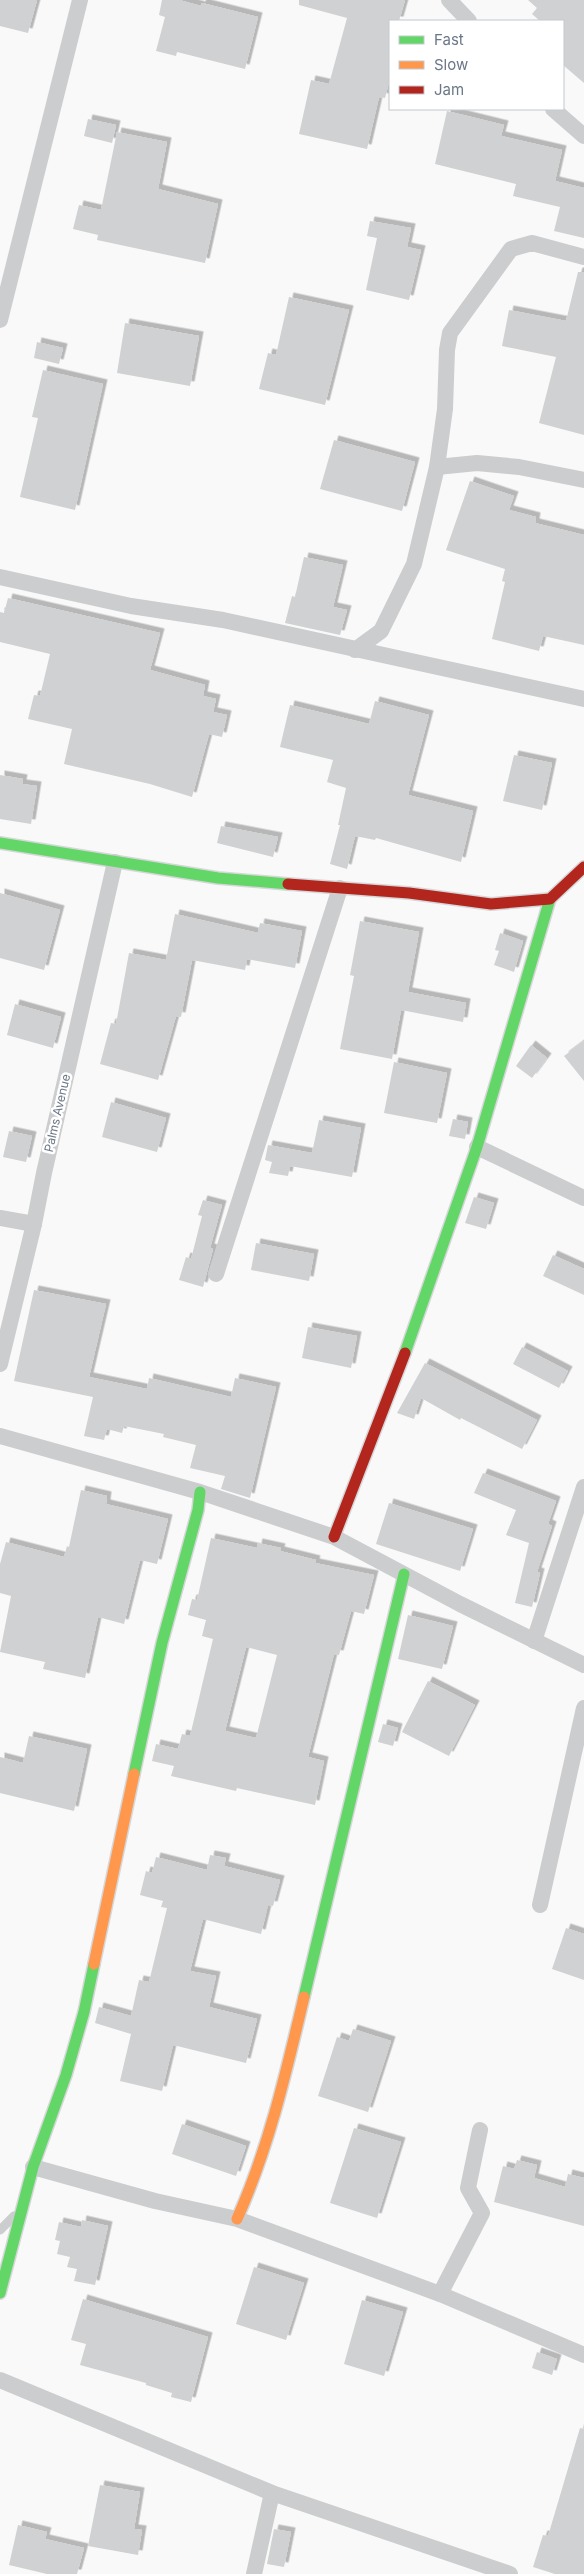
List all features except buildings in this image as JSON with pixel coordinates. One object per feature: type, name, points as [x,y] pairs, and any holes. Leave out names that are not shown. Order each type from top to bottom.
[{"type":"street","points":[[0,320],[80,0]]},
{"type":"street","points":[[449,0],[469,20]]},
{"type":"street","points":[[553,110],[584,136]]},
{"type":"street","points":[[356,650],[381,631],[414,564],[437,467],[445,409],[447,350],[450,333],[511,249],[532,243],[584,257]]},
{"type":"street","points":[[437,467],[477,463],[519,467],[584,480]]},
{"type":"street","points":[[0,578],[132,606],[224,620],[584,699]]},
{"type":"street","points":[[0,843],[218,878],[409,893],[490,904],[550,899]]},
{"type":"street","name":"Palms Avenue","points":[[0,1364],[34,1224],[44,1172],[115,862]]},
{"type":"street","points":[[334,1537],[418,1319],[477,1147],[550,899],[584,866]]},
{"type":"street","points":[[216,1274],[340,888]]},
{"type":"street","points":[[477,1147],[584,1198]]},
{"type":"street","points":[[0,1218],[34,1224]]},
{"type":"street","points":[[0,1436],[200,1492],[334,1537],[584,1665]]},
{"type":"street","points":[[534,1641],[584,1487]]},
{"type":"street","points":[[0,2293],[33,2167],[66,2075],[84,2012],[162,1643],[198,1510],[200,1492]]},
{"type":"street","points":[[237,2219],[257,2174],[277,2112],[404,1574]]},
{"type":"street","points":[[540,1905],[584,1708]]},
{"type":"street","points":[[440,2294],[482,2213],[468,2188],[480,2130]]},
{"type":"street","points":[[33,2167],[155,2201],[237,2219],[440,2294],[584,2356]]},
{"type":"street","points":[[0,2380],[272,2493],[487,2570],[510,2574]]},
{"type":"street","points":[[254,2574],[272,2493]]},
{"type":"lane","points":[[0,2230],[23,2208]]},
{"type":"traffic: fast","points":[[0,843],[218,878],[288,884]]},
{"type":"traffic: fast","points":[[405,1353],[477,1147],[550,899]]},
{"type":"traffic: fast","points":[[134,1774],[162,1643],[198,1510],[200,1492]]},
{"type":"traffic: fast","points":[[304,1997],[404,1574]]},
{"type":"traffic: fast","points":[[0,2293],[33,2167],[66,2075],[84,2012],[94,1964]]},
{"type":"traffic: slow","points":[[94,1964],[134,1774]]},
{"type":"traffic: slow","points":[[237,2219],[268,2137],[304,1997]]},
{"type":"traffic: jam","points":[[288,884],[409,893],[491,904],[550,899],[584,867]]},
{"type":"traffic: jam","points":[[334,1537],[405,1353]]}]
